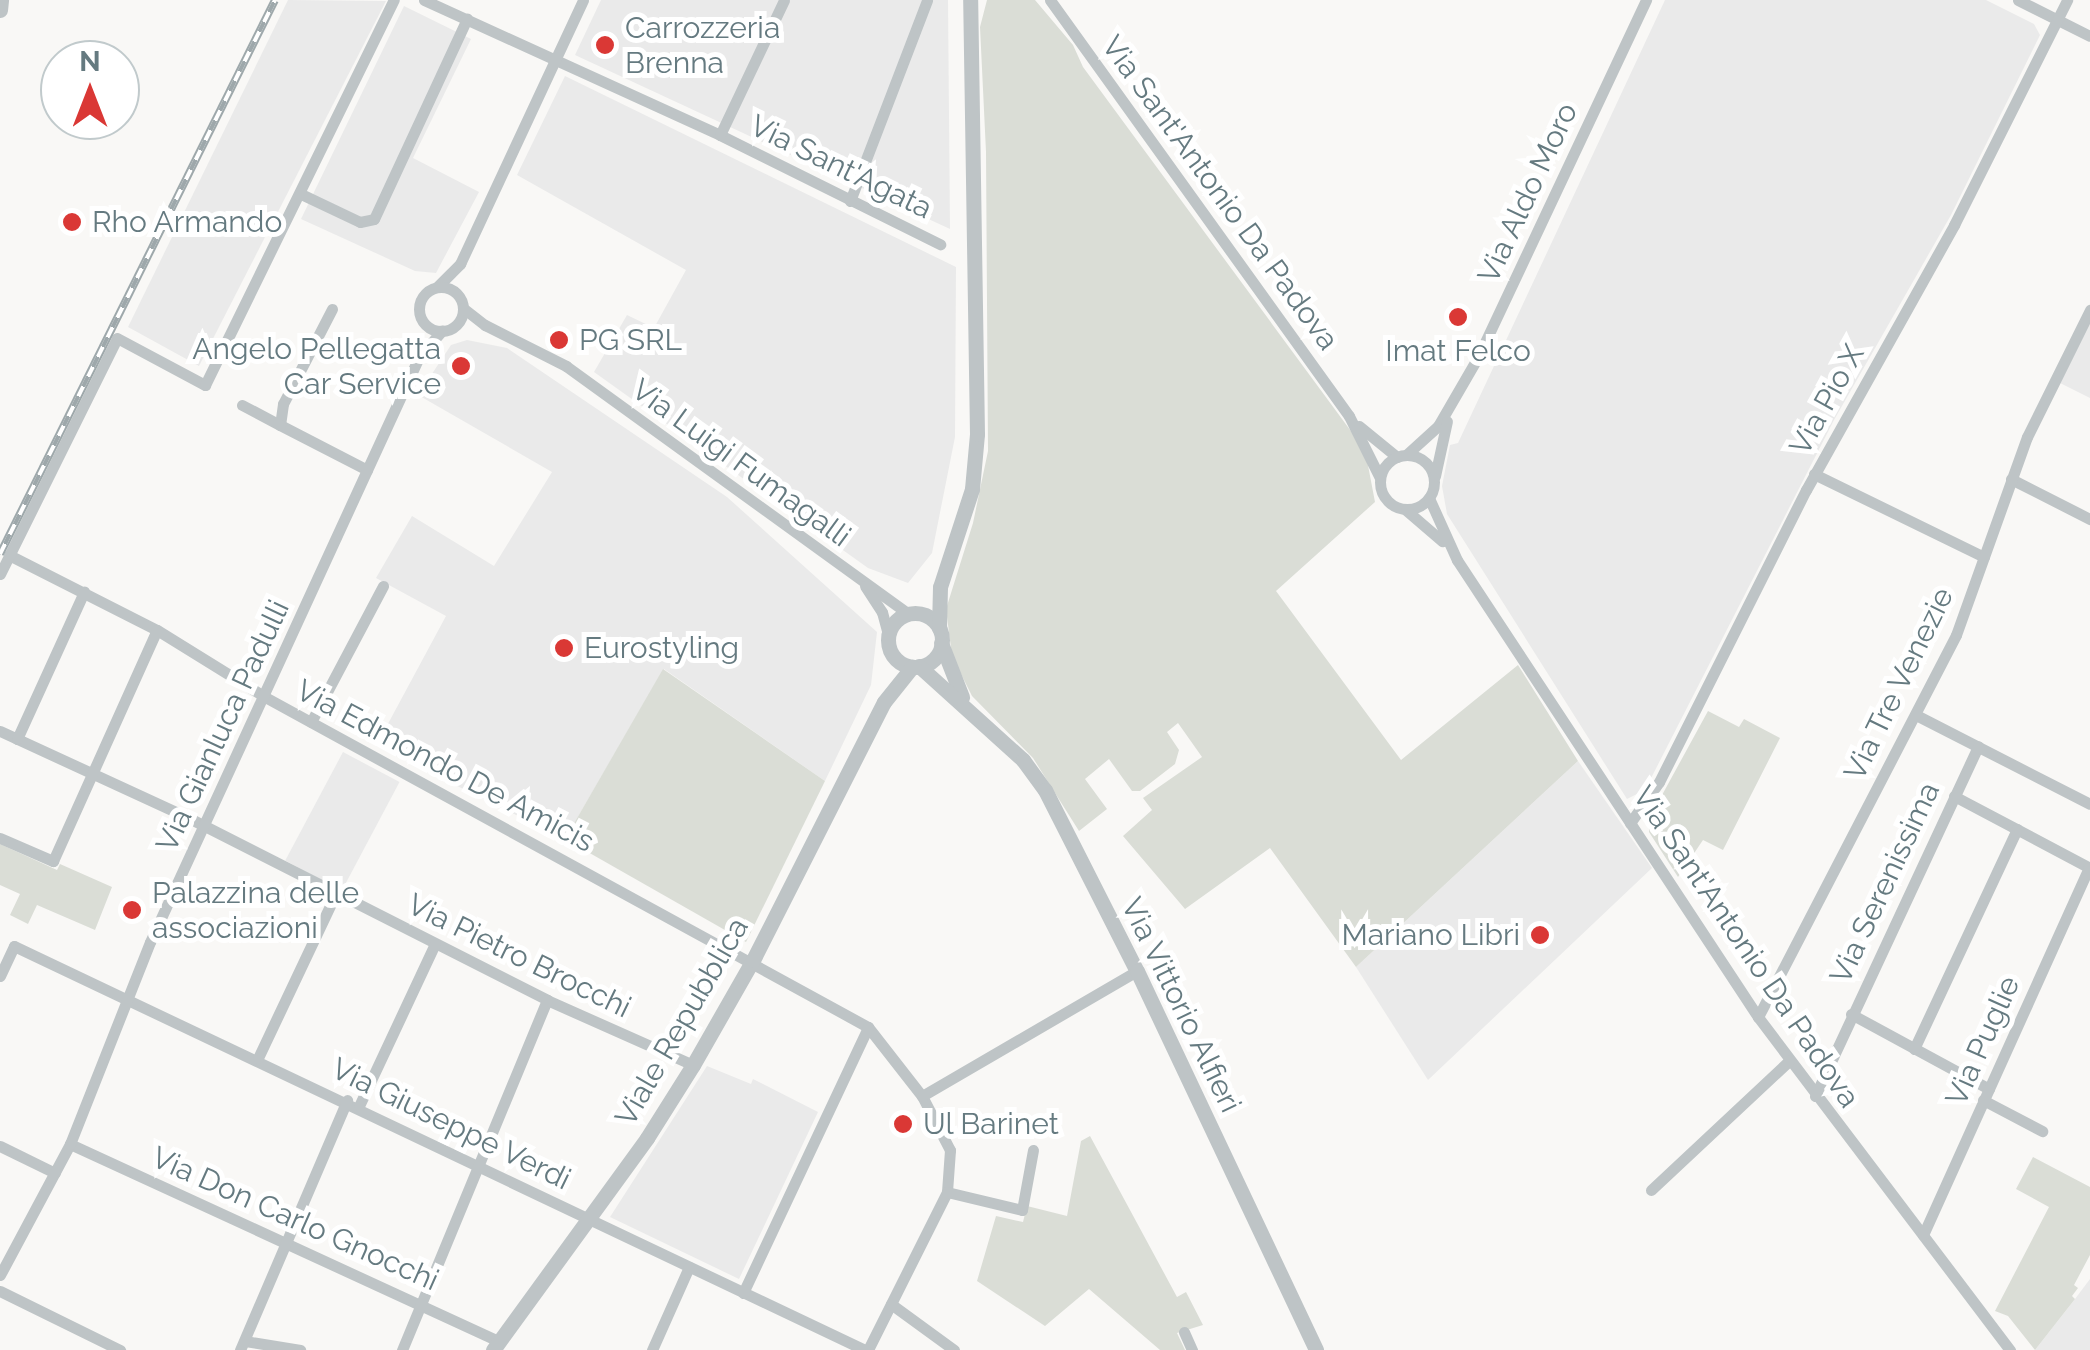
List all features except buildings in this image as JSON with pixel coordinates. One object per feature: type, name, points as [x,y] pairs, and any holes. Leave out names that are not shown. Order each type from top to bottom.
[{"type":"street","points":[[0,10],[1,0]]},
{"type":"street","points":[[0,574],[117,338],[206,386],[394,0]]},
{"type":"street","name":"Via Sant'Agata","points":[[424,0],[720,135],[940,244]]},
{"type":"street","points":[[242,405],[367,470],[419,357],[442,331],[458,324],[462,305],[460,264],[583,0]]},
{"type":"street","name":"Via Sant'Agata","points":[[720,135],[784,0]]},
{"type":"street","points":[[850,200],[928,0]]},
{"type":"street","name":"Via Sant'Antonio Da Padova","points":[[1050,0],[1349,416],[1380,478]]},
{"type":"street","name":"Via Aldo Moro","points":[[1401,456],[1435,430],[1451,406],[1646,0]]},
{"type":"street","points":[[2018,0],[2090,36]]},
{"type":"street","name":"Via Pio X","points":[[1630,823],[1659,782],[1814,474],[1954,225],[2067,0]]},
{"type":"street","points":[[940,588],[910,614],[896,620],[888,635],[893,656],[915,666],[934,659],[940,636],[940,588],[972,489],[977,434],[973,4]]},
{"type":"street","points":[[301,194],[360,222],[374,219],[467,19]]},
{"type":"street","points":[[419,357],[423,296],[460,264]]},
{"type":"street","points":[[437,287],[450,289],[462,305]]},
{"type":"street","name":"Via Luigi Fumagalli","points":[[462,305],[485,325],[566,366],[910,614]]},
{"type":"street","points":[[280,425],[283,404],[332,309]]},
{"type":"street","name":"Via Tre Venezie","points":[[1758,1017],[1958,630],[2032,426],[2090,310]]},
{"type":"street","points":[[422,320],[442,331]]},
{"type":"street","name":"Via Luigi Fumagalli","points":[[458,324],[485,325]]},
{"type":"street","name":"Via Aldo Moro","points":[[1434,480],[1451,406]]},
{"type":"street","name":"Via Sant'Antonio Da Padova","points":[[1349,416],[1401,456]]},
{"type":"street","points":[[1401,456],[1426,463],[1434,480],[1429,498],[1406,510],[1389,503],[1381,492],[1380,478],[1401,456]]},
{"type":"street","name":"Via Gianluca Padulli","points":[[0,1275],[5,1258],[70,1144],[128,998],[367,470]]},
{"type":"street","points":[[1814,474],[1984,556]]},
{"type":"street","points":[[2011,479],[2090,519]]},
{"type":"street","name":"Via Sant'Antonio Da Padova","points":[[1429,498],[1457,560]]},
{"type":"street","name":"Via Sant'Antonio Da Padova","points":[[1406,510],[1429,527],[1457,560],[1758,1017],[2010,1350]]},
{"type":"street","name":"Via Edmondo De Amicis","points":[[9,555],[158,630],[311,722],[753,960],[868,1027]]},
{"type":"street","name":"Via Luigi Fumagalli","points":[[863,583],[882,612],[888,635]]},
{"type":"street","points":[[311,722],[383,586]]},
{"type":"street","points":[[17,739],[84,592]]},
{"type":"street","points":[[910,614],[928,616],[940,636]]},
{"type":"street","points":[[0,838],[53,861],[158,630]]},
{"type":"street","name":"Via Vittorio Alfieri","points":[[940,636],[966,705]]},
{"type":"street","name":"Viale Repubblica","points":[[884,702],[893,656]]},
{"type":"street","name":"Via Vittorio Alfieri","points":[[915,666],[966,705],[1022,760],[1045,790],[1137,971],[1316,1350]]},
{"type":"street","name":"Viale Repubblica","points":[[496,1346],[693,1065],[753,960],[884,702],[915,666]]},
{"type":"street","points":[[1916,715],[2090,804]]},
{"type":"street","name":"Via Pietro Brocchi","points":[[0,731],[206,827],[546,1000],[693,1065]]},
{"type":"street","name":"Via Serenissima","points":[[1816,1096],[1978,746]]},
{"type":"street","points":[[1954,796],[2090,868]]},
{"type":"street","points":[[1914,1049],[2016,829]]},
{"type":"street","name":"Via Puglie","points":[[1923,1235],[2090,868]]},
{"type":"street","points":[[258,1058],[336,894]]},
{"type":"street","points":[[300,1350],[242,1345],[284,1240],[434,944]]},
{"type":"street","name":"Via Giuseppe Verdi","points":[[0,976],[14,946],[353,1103],[866,1350]]},
{"type":"street","points":[[922,1096],[1137,971]]},
{"type":"street","points":[[402,1350],[546,1000]]},
{"type":"street","points":[[1851,1014],[2042,1130]]},
{"type":"street","points":[[743,1292],[868,1027],[922,1096],[950,1150],[947,1192],[866,1350]]},
{"type":"street","points":[[1651,1190],[1790,1061]]},
{"type":"street","name":"Via Don Carlo Gnocchi","points":[[70,1144],[421,1304],[496,1346]]},
{"type":"street","points":[[0,1146],[55,1173]]},
{"type":"street","points":[[947,1192],[1022,1210],[1033,1150]]},
{"type":"street","points":[[652,1350],[689,1267]]},
{"type":"street","points":[[0,1291],[120,1350]]},
{"type":"street","points":[[891,1304],[954,1350]]},
{"type":"street","points":[[1184,1332],[1192,1350]]},
{"type":"shaded area","points":[[288,0],[386,1],[199,366],[128,327]]},
{"type":"shaded area","points":[[601,0],[948,0],[950,229],[575,55]]},
{"type":"shaded area","points":[[987,0],[1035,0],[1073,45],[1083,67],[1356,438],[1367,460],[1375,502],[1276,591],[1401,760],[1518,665],[1578,761],[1356,967],[1270,848],[1185,909],[1123,836],[1152,810],[1143,798],[1202,757],[1178,723],[1167,732],[1179,750],[1175,764],[1140,791],[1132,791],[1109,759],[1085,779],[1107,809],[1079,831],[1033,758],[972,696],[952,656],[946,609],[973,523],[988,451],[986,152],[980,27]]},
{"type":"shaded area","points":[[1665,0],[1986,0],[2034,24],[2040,35],[1951,215],[1834,420],[1645,790],[1627,799],[1447,514],[1442,486],[1450,445],[1458,443]]},
{"type":"shaded area","points":[[404,6],[471,39],[413,158],[479,192],[436,273],[415,271],[301,219]]},
{"type":"shaded area","points":[[565,76],[956,267],[955,437],[932,553],[908,583],[868,568],[594,372],[627,315],[654,328],[686,270],[517,175]]},
{"type":"shaded area","points":[[2090,324],[2090,398],[2060,383]]},
{"type":"shaded area","points":[[467,340],[507,348],[727,497],[877,632],[871,685],[825,781],[664,669],[565,839],[376,746],[446,616],[376,578],[412,516],[494,566],[552,472],[418,395],[451,345]]},
{"type":"shaded area","points":[[663,669],[825,781],[746,942],[565,839]]},
{"type":"shaded area","points":[[1708,711],[1739,727],[1744,719],[1780,738],[1723,850],[1703,840],[1678,877],[1649,832],[1650,817]]},
{"type":"shaded area","points":[[343,752],[400,782],[342,891],[285,861]]},
{"type":"shaded area","points":[[1578,761],[1652,868],[1428,1080],[1356,967]]},
{"type":"shaded area","points":[[0,844],[57,870],[60,864],[112,887],[95,930],[37,905],[28,924],[10,915],[20,894],[0,885]]},
{"type":"shaded area","points":[[707,1066],[751,1084],[753,1079],[818,1112],[739,1279],[610,1217]]},
{"type":"shaded area","points":[[1090,1136],[1177,1297],[1186,1292],[1203,1325],[1177,1333],[1185,1350],[1160,1350],[1089,1289],[1045,1326],[977,1281],[996,1216],[1023,1222],[1027,1206],[1067,1216],[1081,1141]]},
{"type":"shaded area","points":[[2033,1157],[2090,1187],[2090,1255],[2074,1285],[2078,1288],[2072,1296],[2075,1299],[2035,1350],[2008,1316],[1995,1311],[2049,1207],[2016,1189]]},
{"type":"shaded area","points":[[2090,1279],[2090,1350],[2035,1350],[2075,1299]]},
{"type":"railway","points":[[0,554],[275,0]]},
{"type":"place","name":"Carrozzeria Brenna","points":[[605,45]]},
{"type":"place","name":"Rho Armando","points":[[72,222]]},
{"type":"place","name":"Imat Felco","points":[[1458,317]]},
{"type":"place","name":"PG SRL","points":[[559,340]]},
{"type":"place","name":"Angelo Pellegatta Car Service","points":[[461,366]]},
{"type":"place","name":"Eurostyling","points":[[564,648]]},
{"type":"place","name":"Palazzina delle associazioni","points":[[132,910]]},
{"type":"place","name":"Mariano Libri","points":[[1540,935]]},
{"type":"place","name":"Ul Barinet","points":[[903,1124]]}]
